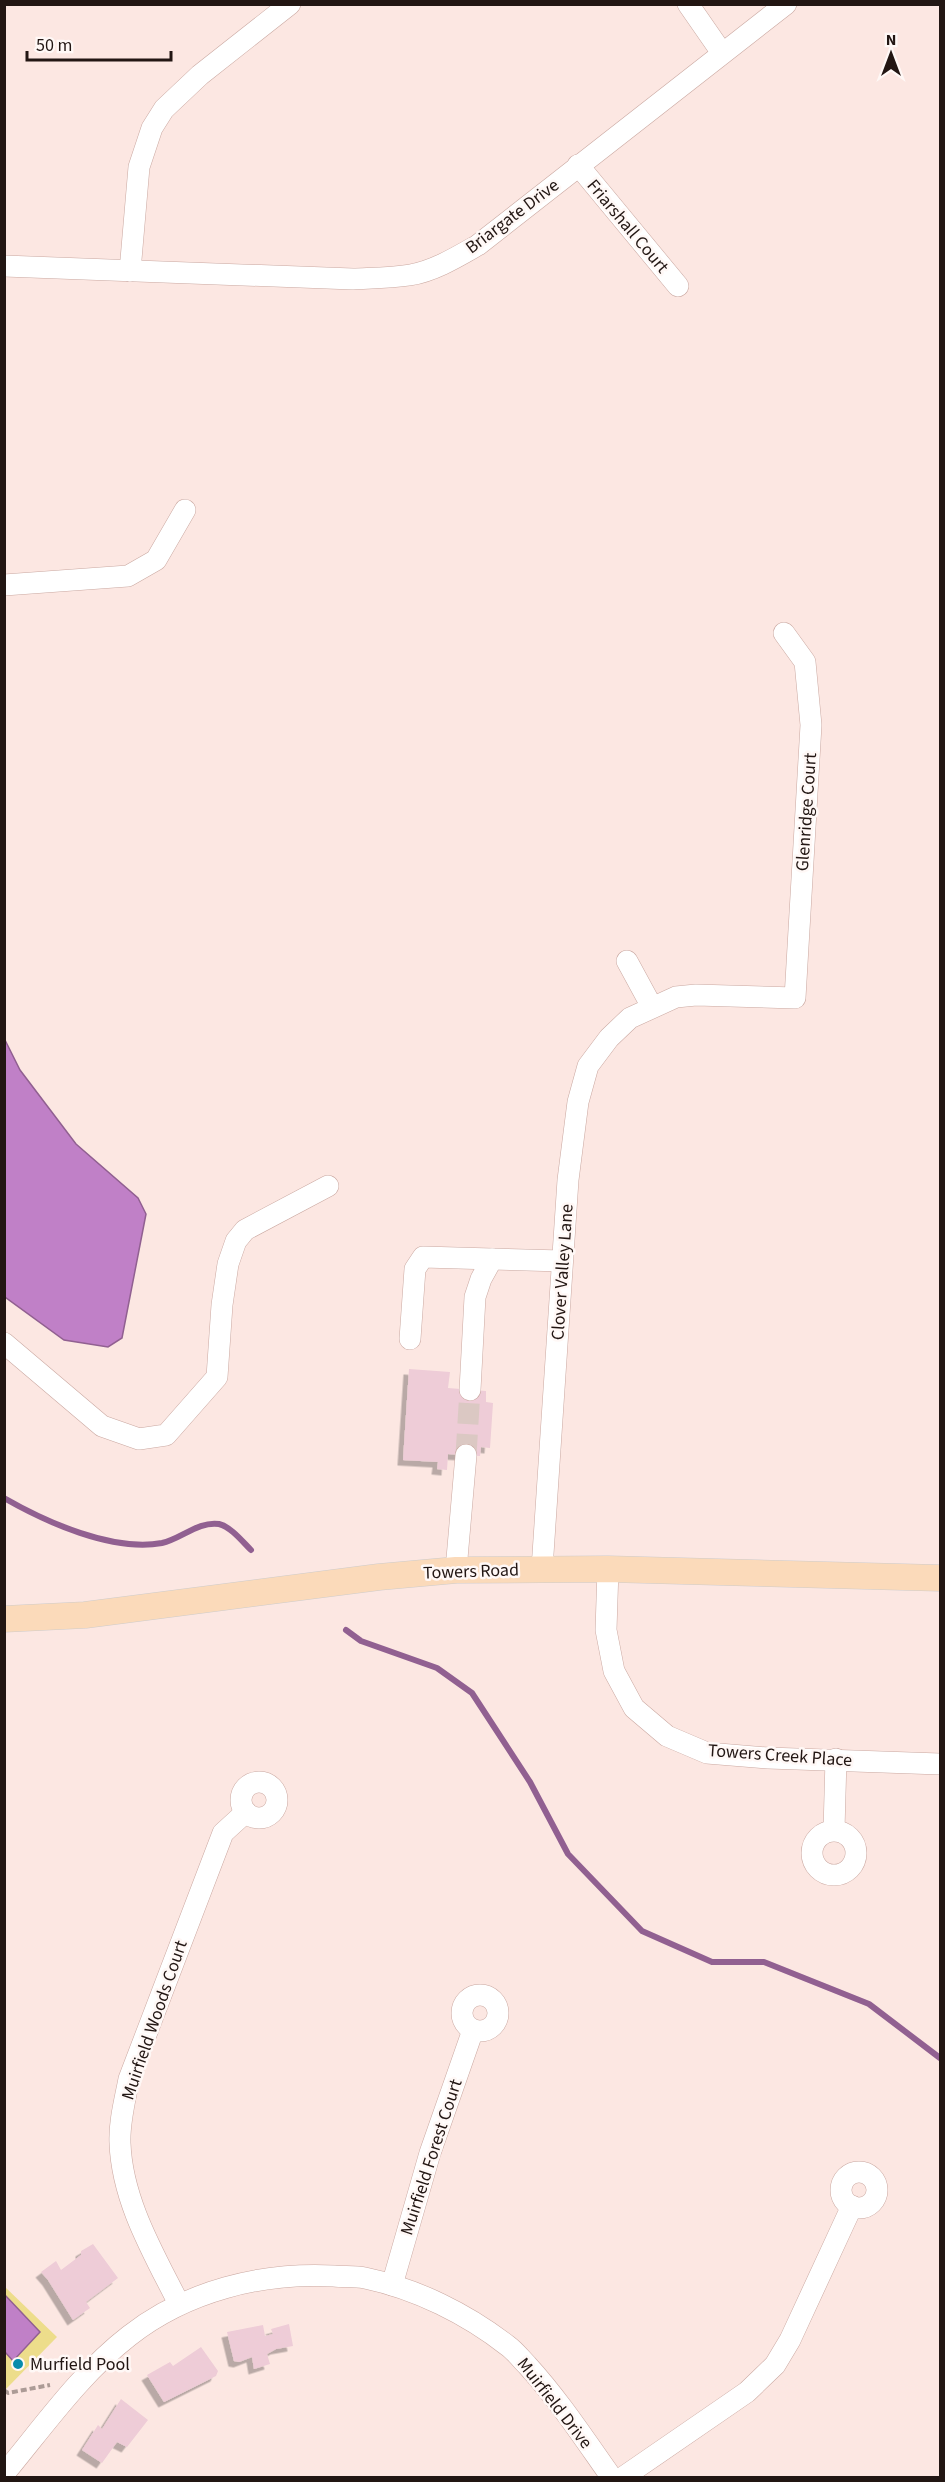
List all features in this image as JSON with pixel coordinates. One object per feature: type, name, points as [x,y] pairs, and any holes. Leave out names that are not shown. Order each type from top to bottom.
[{"type":"main road","name":"Towers Road","points":[[4,1619],[85,1615],[379,1577],[456,1570],[608,1569],[940,1578]]},
{"type":"street","points":[[130,271],[139,167],[152,128],[164,109],[200,75],[291,4]]},
{"type":"street","points":[[688,4],[722,53]]},
{"type":"street","name":"Briargate Drive","points":[[4,266],[353,279],[410,275],[453,259],[478,245],[786,4]]},
{"type":"street","name":"Friarshall Court","points":[[578,165],[678,286]]},
{"type":"street","points":[[4,585],[128,576],[156,560],[185,510]]},
{"type":"street","name":"Glenridge Court","points":[[784,633],[805,662],[812,725],[795,998]]},
{"type":"street","points":[[627,961],[652,1007]]},
{"type":"street","name":"Clover Valley Lane","points":[[542,1569],[568,1180],[578,1102],[588,1065],[609,1038],[630,1018],[676,997],[696,995],[795,998]]},
{"type":"street","points":[[4,1343],[102,1426],[139,1439],[166,1436],[217,1377],[222,1305],[228,1264],[236,1241],[245,1230],[328,1186]]},
{"type":"street","points":[[410,1339],[415,1269],[423,1257],[562,1262]]},
{"type":"street","points":[[470,1390],[476,1297],[481,1279],[492,1259]]},
{"type":"street","points":[[456,1570],[466,1455]]},
{"type":"street","name":"Towers Creek Place","points":[[608,1569],[606,1630],[614,1671],[634,1708],[667,1736],[707,1753],[768,1758],[940,1764]]},
{"type":"street","points":[[834,1830],[836,1759]]},
{"type":"street","name":"Muirfield Woods Court","points":[[179,2304],[146,2238],[128,2193],[120,2143],[123,2110],[129,2079],[223,1833],[246,1812]]},
{"type":"street","name":"Muirfield Forest Court","points":[[392,2285],[430,2153],[473,2030]]},
{"type":"street","points":[[622,2478],[747,2392],[775,2365],[790,2340],[852,2206]]},
{"type":"street","name":"Muirfield Drive","points":[[4,2474],[99,2361],[130,2334],[179,2304],[224,2288],[267,2278],[302,2275],[364,2278],[392,2285],[420,2294],[465,2318],[509,2347],[542,2382],[612,2478]]},
{"type":"path","points":[[4,2390],[8,2393],[50,2385]]},
{"type":"shaded area","points":[[5,1040],[20,1070],[76,1144],[138,1198],[146,1214],[122,1338],[108,1347],[64,1340],[5,1297]]},
{"type":"shaded area","name":"Murfield Pool","points":[[4,2286],[57,2337],[5,2390],[4,2390]]},
{"type":"shaded area","points":[[4,2294],[40,2332],[13,2361],[5,2352]]},
{"type":"building","points":[[409,1369],[450,1372],[448,1388],[486,1391],[486,1402],[493,1403],[490,1448],[481,1447],[480,1456],[448,1454],[447,1470],[437,1469],[438,1462],[403,1460]]},
{"type":"building","points":[[93,2244],[118,2278],[86,2302],[90,2308],[73,2320],[41,2272],[56,2261],[61,2270],[81,2255],[81,2251]]},
{"type":"building","points":[[289,2324],[293,2346],[276,2349],[267,2354],[270,2364],[254,2369],[252,2357],[239,2362],[234,2361],[227,2332],[263,2325],[265,2336],[273,2334],[271,2329]]},
{"type":"building","points":[[201,2347],[218,2371],[216,2376],[164,2402],[147,2375],[170,2362],[173,2366]]},
{"type":"building","points":[[121,2399],[148,2420],[127,2447],[117,2442],[102,2463],[82,2450],[98,2425],[102,2429]]},
{"type":"waterway","points":[[4,1498],[59,1525],[101,1539],[143,1545],[162,1543],[204,1525],[219,1524],[232,1531],[251,1550]]},
{"type":"waterway","points":[[346,1630],[361,1641],[437,1668],[472,1693],[530,1782],[568,1854],[642,1931],[712,1962],[764,1962],[869,2004],[940,2058]]},
{"type":"tunnel","points":[[466,1455],[470,1390]]},
{"type":"place","name":"Murfield Pool","points":[[18,2364]]}]
